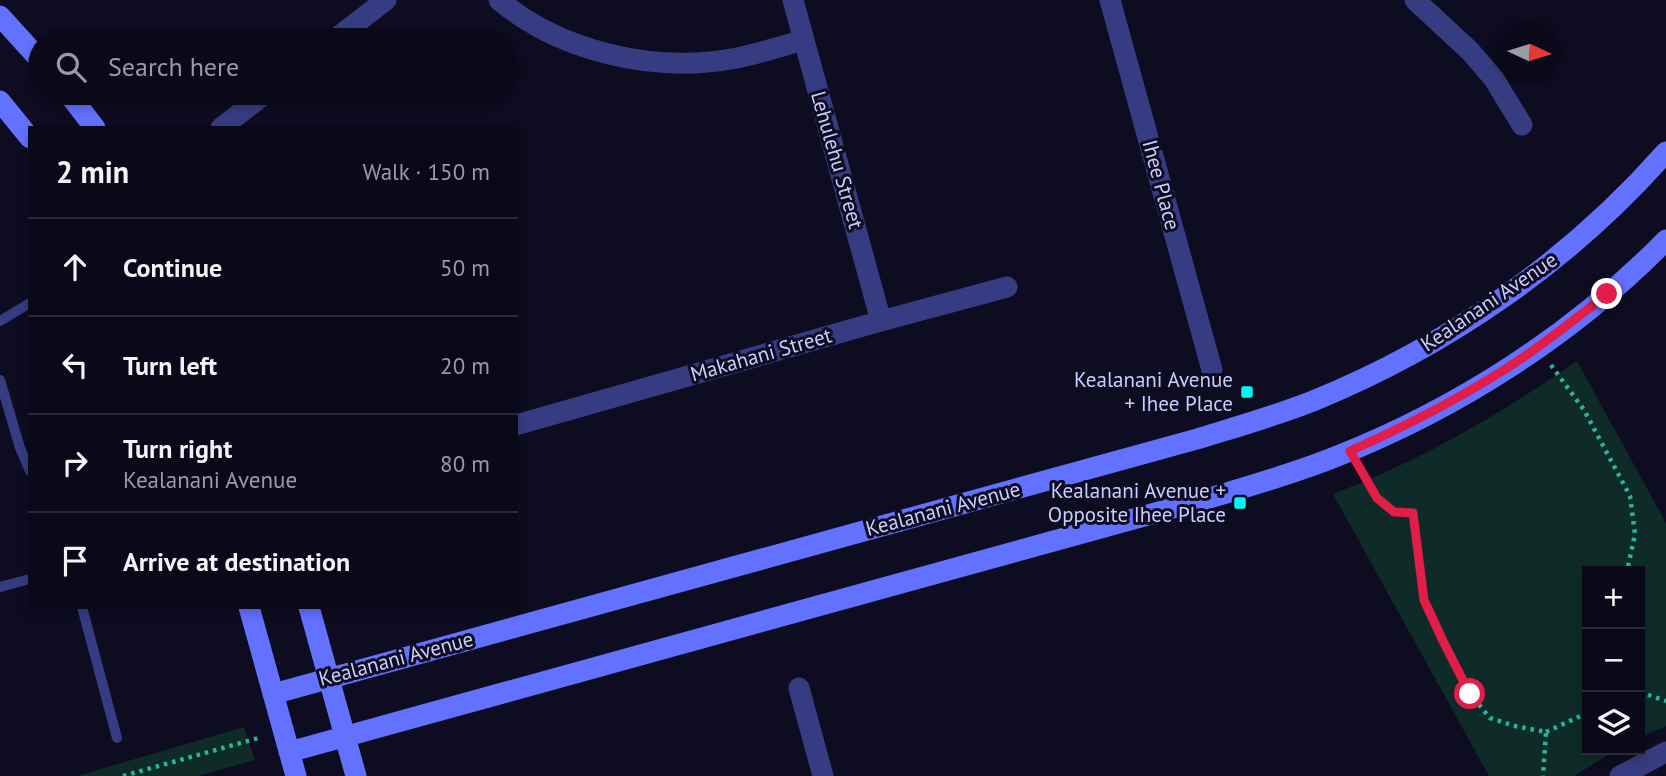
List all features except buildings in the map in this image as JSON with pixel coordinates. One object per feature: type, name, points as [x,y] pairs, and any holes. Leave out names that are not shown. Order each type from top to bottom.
[{"type":"street","points":[[350,28],[386,0]]},
{"type":"street","points":[[499,0],[532,23],[563,38],[595,51],[628,59],[697,63],[731,59],[803,40]]},
{"type":"street","name":"Lehulehu Street","points":[[793,0],[881,321]]},
{"type":"street","name":"Ihee Place","points":[[1110,0],[1212,370]]},
{"type":"street","points":[[1415,0],[1470,51],[1494,79],[1522,125]]},
{"type":"street","points":[[0,16],[28,47]]},
{"type":"street","points":[[0,101],[28,136]]},
{"type":"street","points":[[78,105],[94,126]]},
{"type":"street","points":[[224,126],[251,105]]},
{"type":"street","name":"Kealanani Avenue","points":[[273,694],[1197,439],[1256,422],[1313,401],[1423,348],[1485,310],[1568,248],[1612,208],[1666,152]]},
{"type":"street","points":[[289,752],[1213,497],[1274,479],[1350,451],[1452,401],[1508,367],[1607,294],[1666,240]]},
{"type":"street","name":"Makahani Street","points":[[518,424],[1007,287]]},
{"type":"street","points":[[250,609],[296,776]]},
{"type":"street","points":[[310,609],[356,776]]},
{"type":"street","points":[[799,688],[823,776]]},
{"type":"street","points":[[1620,776],[1666,752]]},
{"type":"lane","points":[[0,321],[28,304]]},
{"type":"lane","points":[[0,380],[28,466]]},
{"type":"lane","points":[[0,587],[28,580]]},
{"type":"lane","points":[[83,609],[117,738]]},
{"type":"path","points":[[1539,346],[1584,410],[1630,496],[1635,534],[1628,566]]},
{"type":"path","points":[[1350,451],[1377,498],[1394,512],[1413,513],[1424,600],[1470,694],[1490,718],[1546,732],[1582,715]]},
{"type":"path","points":[[1645,694],[1666,701]]},
{"type":"path","points":[[123,776],[283,732]]},
{"type":"path","points":[[1543,776],[1546,732]]},
{"type":"green space","points":[[1577,361],[1666,523],[1666,726],[1645,736],[1645,566],[1582,566],[1582,755],[1608,755],[1574,776],[1489,776],[1333,494],[1429,451],[1518,400]]},
{"type":"green space","points":[[244,727],[255,760],[198,776],[77,776]]},
{"type":"place","name":"Kealanani Avenue + Ihee Place","points":[[1247,392]]},
{"type":"place","name":"Kealanani Avenue + Opposite Ihee Place","points":[[1240,503]]},
{"type":"route","points":[[1470,694],[1424,600],[1413,513],[1394,512],[1377,498],[1350,451],[1452,401],[1508,367],[1607,294]]}]
